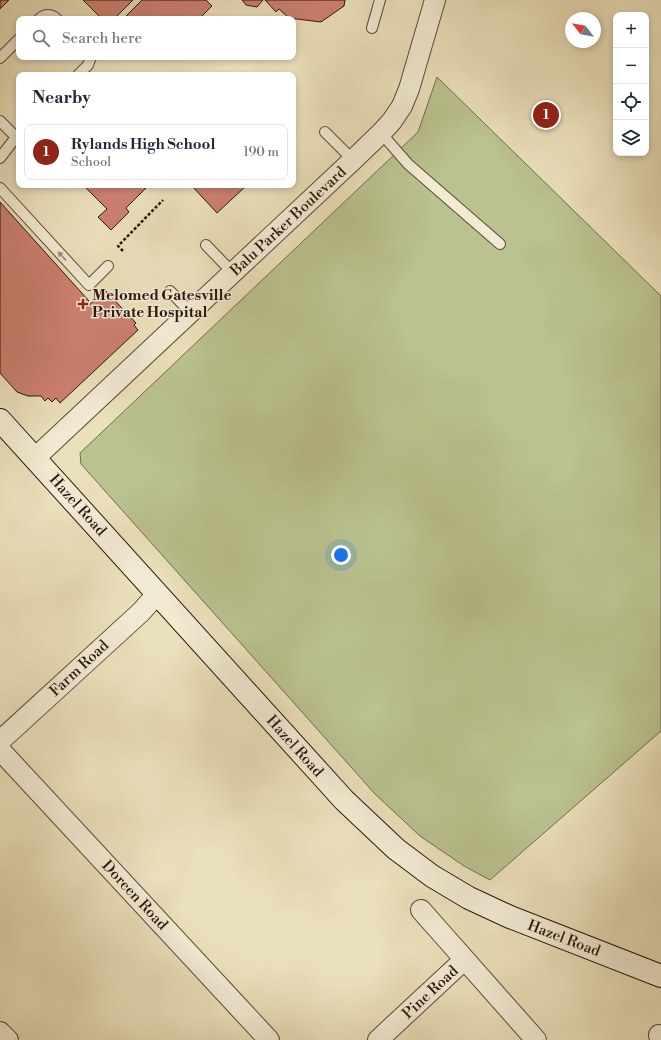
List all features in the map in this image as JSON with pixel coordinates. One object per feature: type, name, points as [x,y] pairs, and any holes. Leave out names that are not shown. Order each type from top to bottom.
[{"type":"street","name":"Balu Parker Boulevard","points":[[35,458],[353,160],[392,121],[402,106],[409,89],[435,0]]},
{"type":"street","name":"Hazel Road","points":[[0,420],[344,800],[402,854],[432,876],[469,898],[510,917],[661,976]]},
{"type":"street","name":"Farm Road","points":[[0,741],[141,612],[157,594]]},
{"type":"street","name":"Doreen Road","points":[[0,750],[269,1040]]},
{"type":"street","points":[[421,910],[536,1040]]},
{"type":"street","name":"Pine Road","points":[[378,1040],[464,960]]},
{"type":"street","points":[[0,1032],[8,1040]]},
{"type":"lane","points":[[372,28],[380,0]]},
{"type":"lane","points":[[0,58],[16,42]]},
{"type":"lane","points":[[81,72],[88,66],[90,60]]},
{"type":"lane","points":[[0,121],[16,134]]},
{"type":"lane","points":[[325,132],[353,160]]},
{"type":"lane","points":[[381,132],[408,164],[500,244]]},
{"type":"lane","points":[[0,158],[16,138]]},
{"type":"lane","points":[[0,188],[89,285],[108,266]]},
{"type":"lane","points":[[206,245],[232,273]]},
{"type":"lane","points":[[170,291],[190,312]]},
{"type":"path","points":[[122,251],[118,246],[163,200]]},
{"type":"green space","points":[[437,77],[661,296],[661,731],[490,880],[464,866],[420,836],[375,794],[81,464],[80,453],[418,132]]},
{"type":"building","points":[[0,0],[9,0],[0,9]]},
{"type":"building","points":[[83,0],[133,0],[117,16],[99,16]]},
{"type":"building","points":[[142,0],[206,0],[212,6],[202,16],[126,16]]},
{"type":"building","points":[[242,0],[263,0],[257,7],[246,5]]},
{"type":"building","points":[[265,0],[345,0],[344,6],[321,22],[296,19],[296,16],[287,16],[279,9],[276,12]]},
{"type":"building","points":[[86,188],[146,188],[126,208],[129,212],[111,230],[98,217],[107,209]]},
{"type":"building","points":[[194,188],[244,188],[217,213]]},
{"type":"building","points":[[0,202],[89,301],[85,305],[87,307],[105,290],[136,323],[134,325],[138,330],[60,403],[56,398],[52,402],[48,398],[45,401],[41,396],[28,396],[17,392],[0,373]]},
{"type":"place","name":"Rylands High School","points":[[546,115]]},
{"type":"place","name":"Melomed Gatesville Private Hospital","points":[[83,304]]}]
